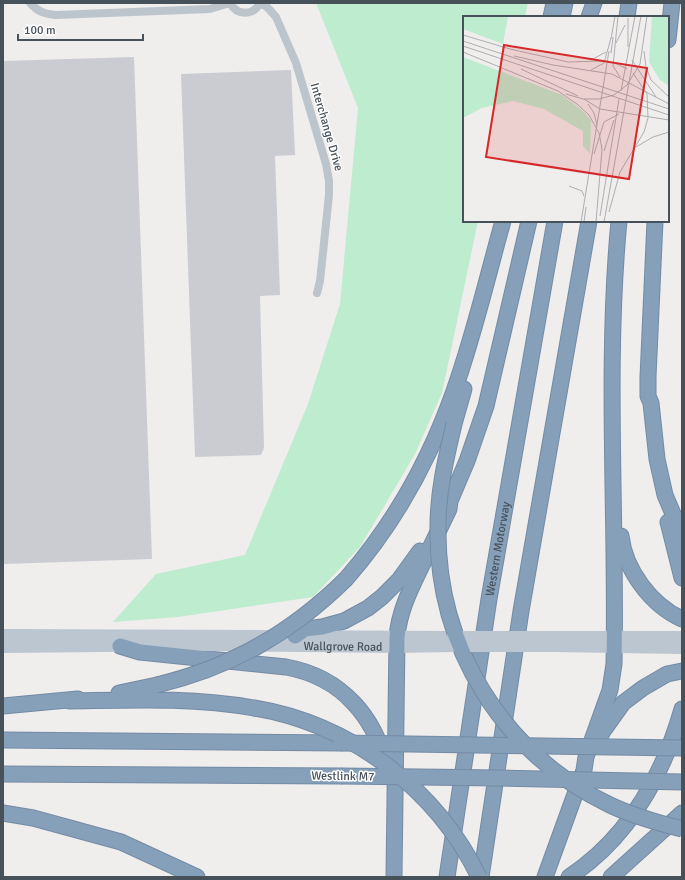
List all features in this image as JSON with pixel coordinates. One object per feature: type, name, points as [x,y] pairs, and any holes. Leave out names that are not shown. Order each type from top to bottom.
[{"type":"highway","points":[[551,16],[554,3]]},
{"type":"highway","points":[[562,16],[565,3]]},
{"type":"highway","points":[[591,16],[594,3]]},
{"type":"highway","points":[[627,16],[629,3]]},
{"type":"highway","points":[[636,3],[636,16]]},
{"type":"highway","points":[[669,31],[672,3]]},
{"type":"highway","points":[[69,701],[158,685],[189,677],[246,654],[274,638],[312,610],[346,579],[380,537],[401,504],[445,415],[469,344],[503,222]]},
{"type":"highway","points":[[510,222],[454,424],[440,491],[438,525],[439,558],[443,591],[451,620],[461,648],[477,681],[492,706],[537,757],[576,786],[611,805],[657,823],[682,829]]},
{"type":"highway","points":[[394,877],[396,642],[400,613],[449,509],[450,501],[467,461],[486,406],[529,222]]},
{"type":"highway","name":"Western Motorway","points":[[447,877],[489,599],[555,222]]},
{"type":"highway","points":[[480,877],[521,611],[589,222]]},
{"type":"highway","points":[[584,770],[586,758],[612,683],[615,642],[613,312],[615,261],[619,222]]},
{"type":"highway","points":[[655,222],[648,396],[646,403],[648,436],[652,461],[682,578]]},
{"type":"highway","points":[[648,396],[657,459],[665,495],[682,535]]},
{"type":"highway","points":[[295,636],[305,629],[322,627],[344,621],[368,608],[382,597],[410,567],[444,505],[450,501]]},
{"type":"highway","points":[[614,526],[621,534],[625,555],[637,579],[658,604],[682,619]]},
{"type":"highway","points":[[120,646],[140,652],[286,666],[297,668],[319,676],[344,693],[370,723],[379,742],[388,774],[395,788]]},
{"type":"highway","points":[[545,877],[584,770],[603,732],[623,703],[642,688],[667,674],[682,671]]},
{"type":"highway","points":[[3,706],[69,701],[180,699],[208,701],[254,708],[292,716],[316,724],[351,742],[377,758],[412,786],[440,816],[456,837],[480,877]]},
{"type":"highway","points":[[569,877],[609,844],[628,822],[648,792],[666,757],[682,708]]},
{"type":"highway","points":[[3,740],[682,748]]},
{"type":"highway","name":"Westlink M7","points":[[3,774],[341,776],[682,782]]},
{"type":"highway","points":[[3,813],[33,818],[106,839],[122,842],[197,877]]},
{"type":"highway","points":[[611,877],[682,813]]},
{"type":"highway","points":[[106,839],[150,861],[177,877]]},
{"type":"main road","name":"Wallgrove Road","points":[[3,635],[295,636],[396,642]]},
{"type":"main road","name":"Wallgrove Road","points":[[3,647],[453,641],[615,642],[682,637]]},
{"type":"main road","name":"Wallgrove Road","points":[[615,642],[682,648]]},
{"type":"street","points":[[30,3],[35,9],[45,14],[56,15],[210,9],[230,3],[232,7],[239,12],[247,13],[255,10],[260,3]]},
{"type":"street","name":"Interchange Drive","points":[[260,3],[267,7],[276,17],[296,63],[317,132],[329,181],[320,281],[317,293]]},
{"type":"green space","points":[[316,3],[528,3],[525,16],[463,16],[463,222],[478,222],[442,393],[415,454],[360,547],[313,597],[178,617],[113,622],[156,574],[245,555],[308,404],[340,304],[358,108]]},
{"type":"building","points":[[134,57],[152,559],[3,564],[3,61]]},
{"type":"building","points":[[291,70],[295,155],[275,156],[280,295],[260,296],[264,448],[261,455],[195,457],[181,74]]}]
